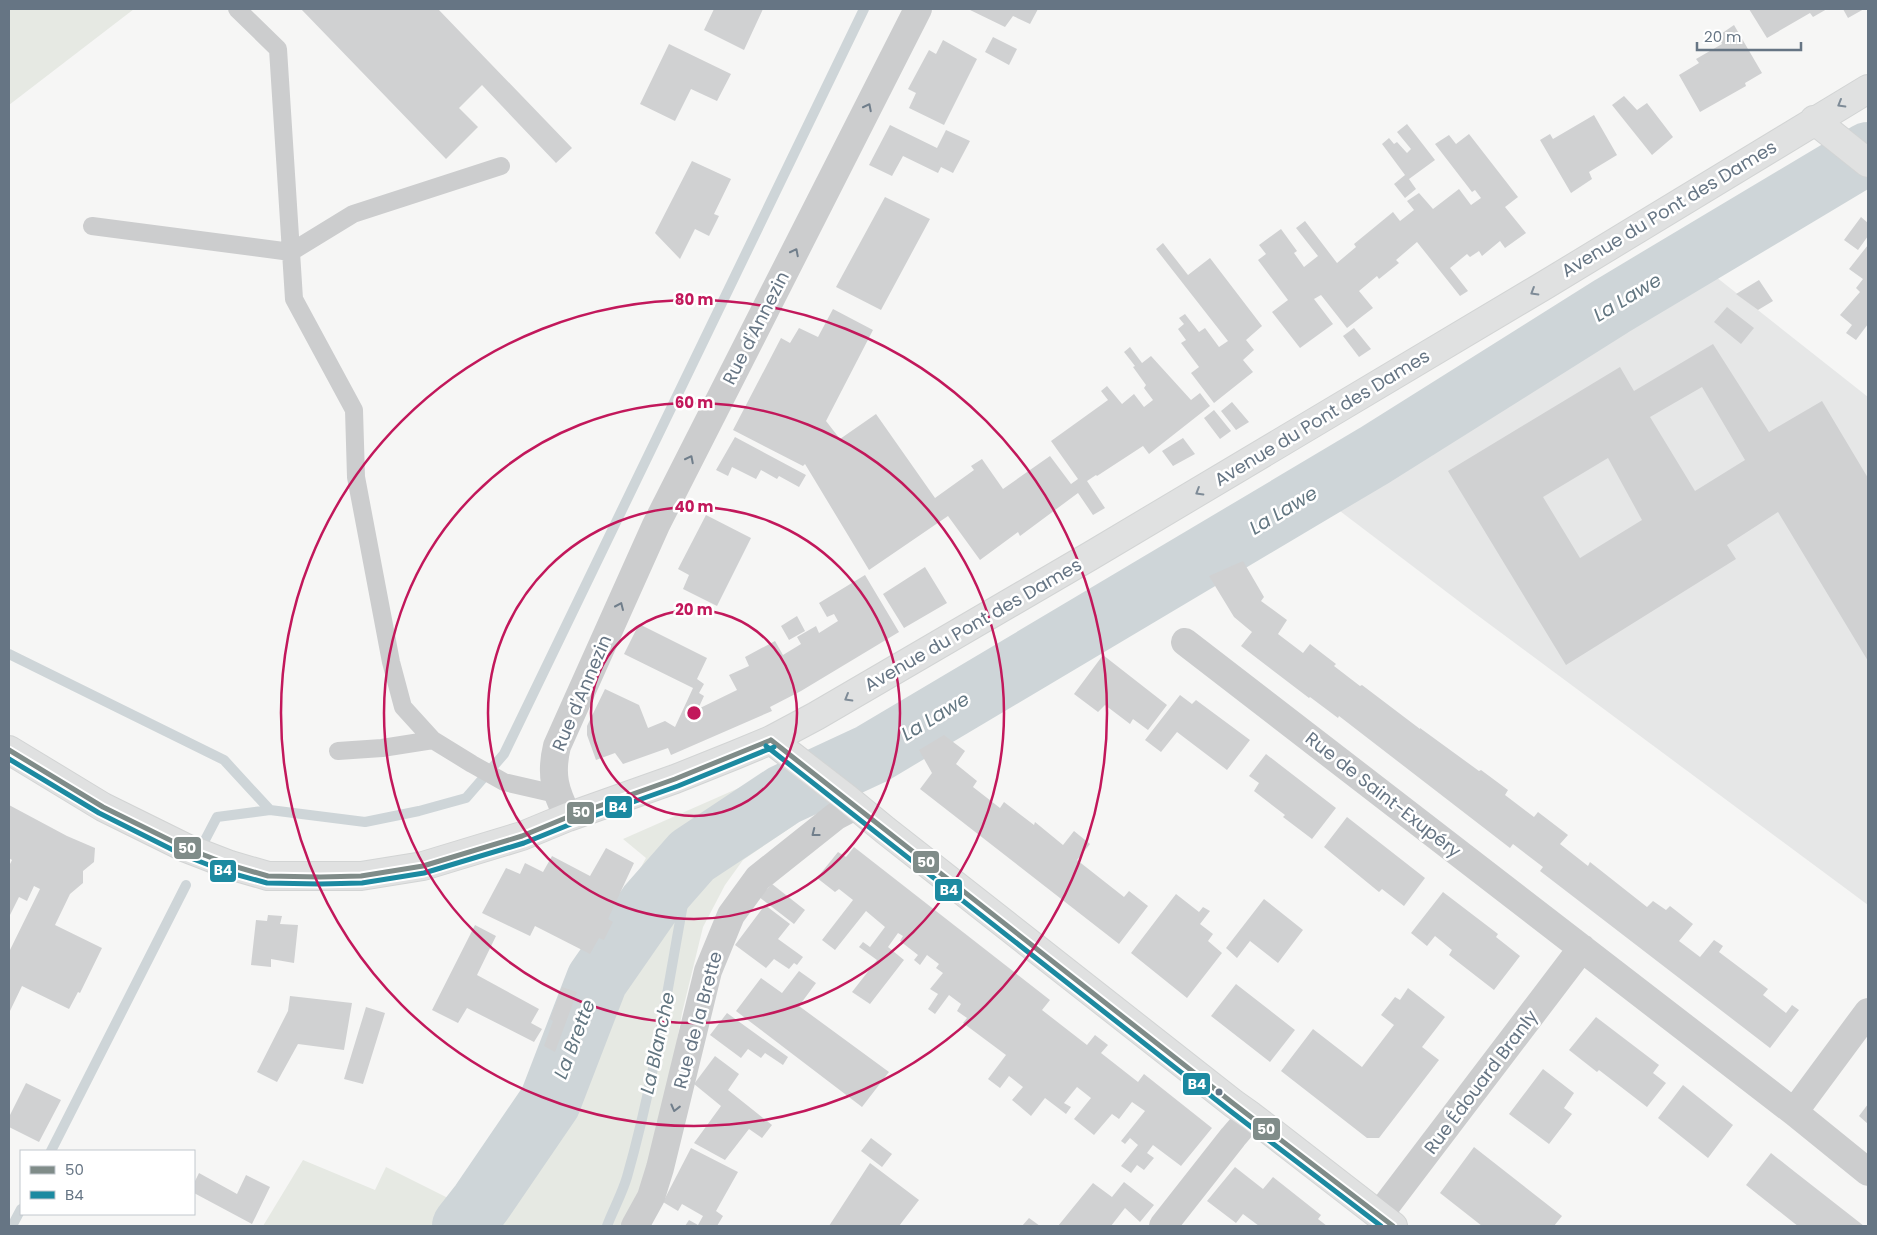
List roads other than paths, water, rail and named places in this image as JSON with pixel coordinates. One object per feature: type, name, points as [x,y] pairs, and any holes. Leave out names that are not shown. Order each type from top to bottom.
[{"type":"street","name":"Rue d'Annezin","points":[[562,805],[553,762],[557,746],[656,525],[918,9]]},
{"type":"street","name":"Avenue du Pont des Dames","points":[[9,750],[103,807],[170,840],[230,865],[268,876],[361,876],[423,866],[522,836],[562,805],[675,779],[779,746],[816,716],[1092,556],[1528,295],[1822,127],[1868,89]]},
{"type":"street","points":[[1822,127],[1868,163]]},
{"type":"street","name":"Rue de Saint-Exupéry","points":[[1185,642],[1794,1112],[1868,1172]]},
{"type":"street","points":[[779,746],[1228,1100],[1386,1221]]},
{"type":"street","name":"Rue de la Brette","points":[[636,1226],[651,1197],[656,1182],[708,971],[731,916],[758,878],[836,816],[850,801]]},
{"type":"street","name":"Rue Édouard Branly","points":[[1386,1221],[1582,948]]},
{"type":"street","points":[[1794,1112],[1868,1012]]},
{"type":"street","points":[[1163,1226],[1251,1116]]},
{"type":"lane","points":[[236,9],[278,49],[294,299],[354,410],[356,477],[391,662],[403,707],[433,740],[504,782],[562,805]]},
{"type":"lane","points":[[92,226],[291,252],[352,214],[501,166]]},
{"type":"lane","points":[[338,751],[382,748],[433,740]]},
{"type":"waterway","points":[[205,840],[217,817],[270,810],[365,822],[419,811],[466,798],[504,754],[864,9]]},
{"type":"waterway","name":"La Lawe","points":[[463,1226],[481,1203],[550,1102],[597,980],[649,905],[692,856],[784,795],[872,754],[1375,455],[1612,306],[1868,153]]},
{"type":"waterway","points":[[9,654],[224,760],[270,810]]},
{"type":"waterway","name":"La Blanche","points":[[607,1226],[623,1190],[647,1098],[692,856]]},
{"type":"waterway","points":[[52,1150],[186,885]]},
{"type":"waterway","points":[[12,1226],[20,1211]]},
{"type":"water label","name":"La Brette","points":[[574,1039]]}]
